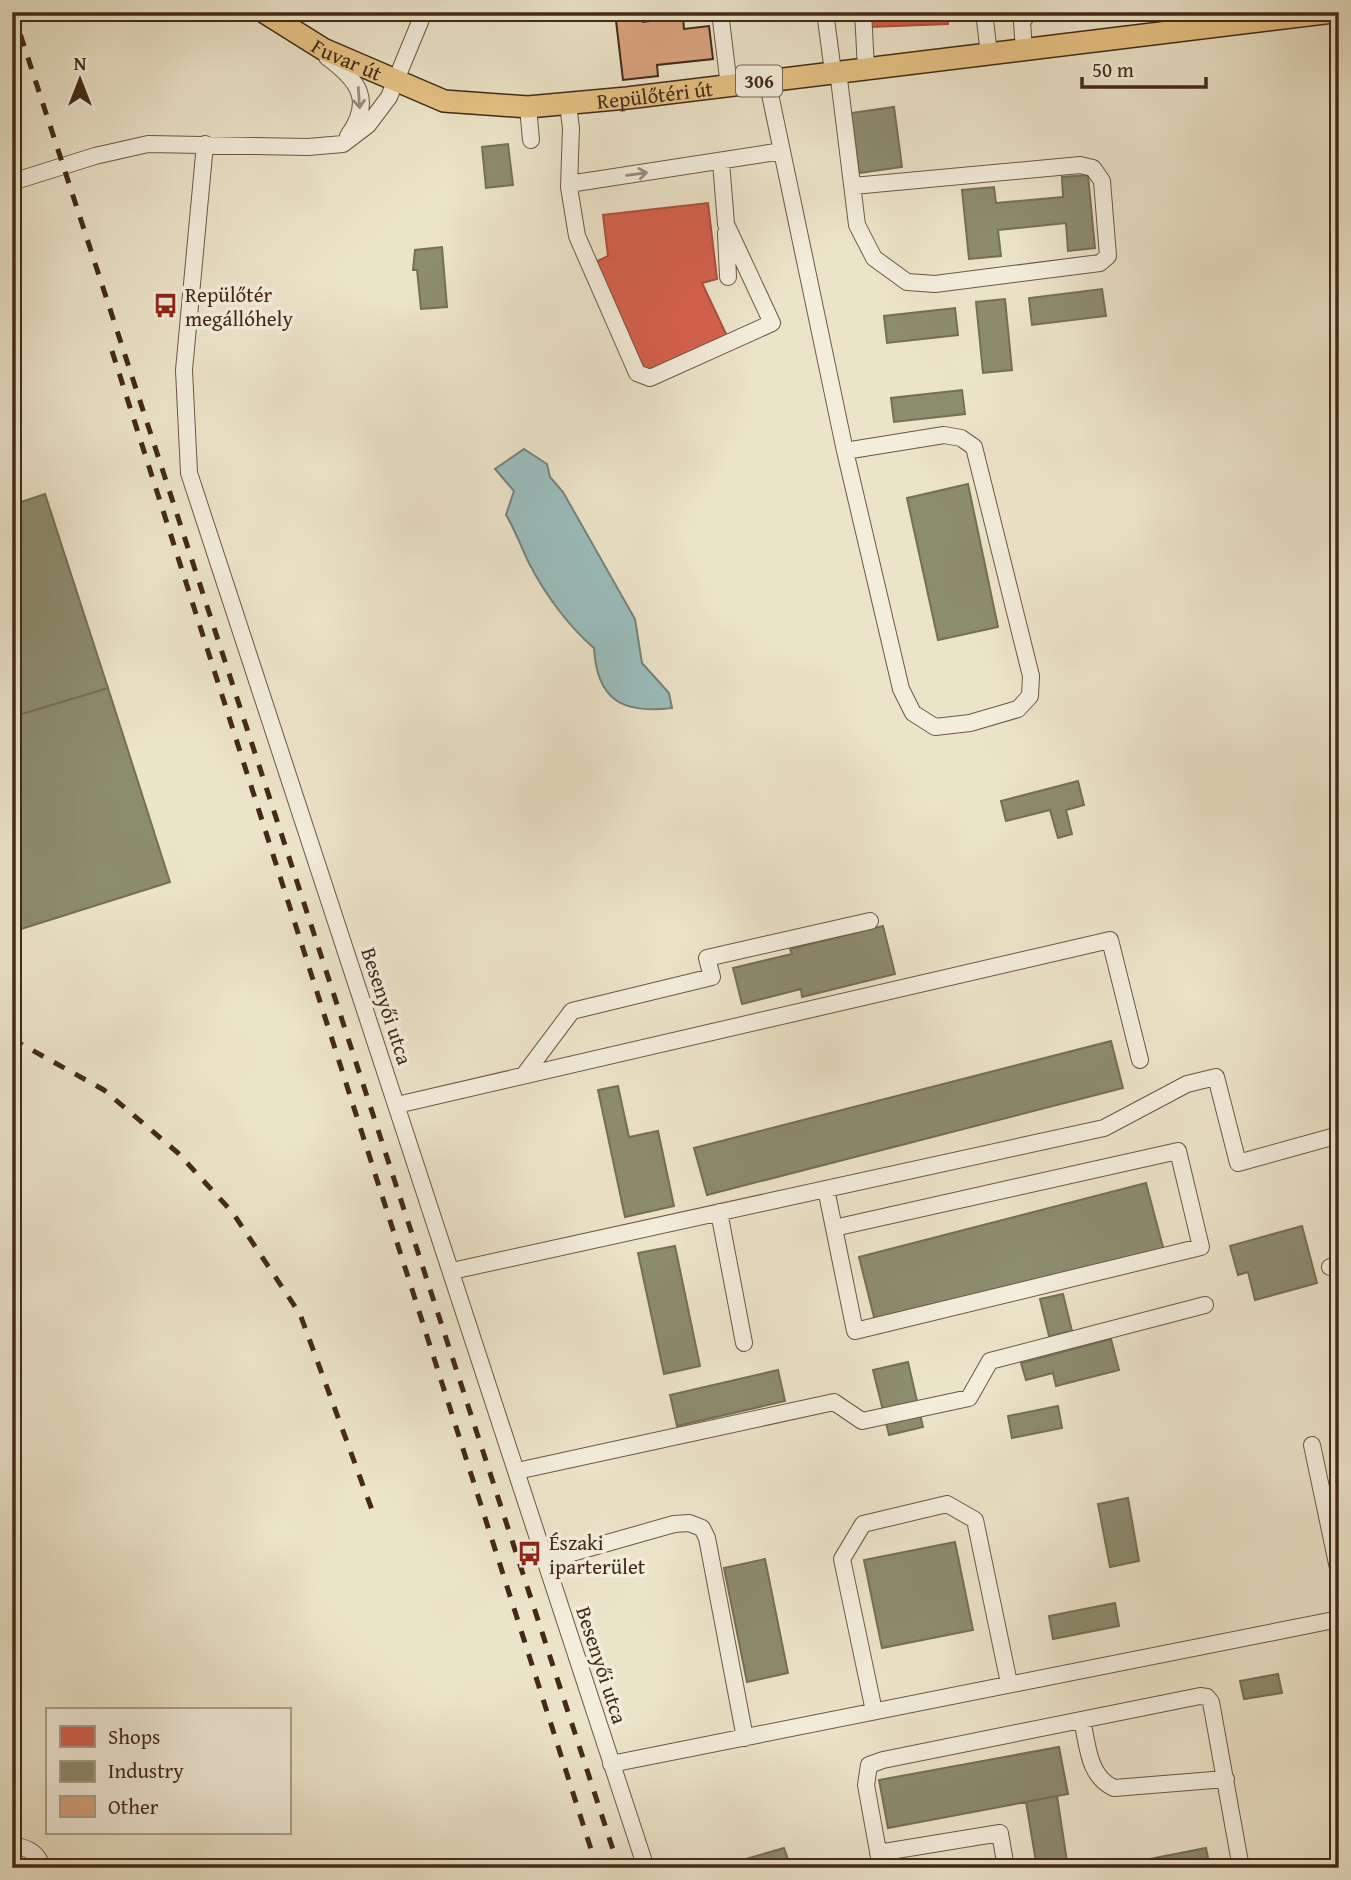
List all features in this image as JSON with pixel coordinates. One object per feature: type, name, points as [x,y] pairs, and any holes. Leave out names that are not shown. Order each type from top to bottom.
[{"type":"main road","name":"Fuvar út","points":[[264,12],[298,34],[359,66],[396,81]]},
{"type":"main road","name":"Repülőtéri út","points":[[396,81],[444,101],[528,107],[568,105],[1333,12]]},
{"type":"street","points":[[12,181],[131,147],[163,143],[308,147],[343,144],[368,125],[396,81],[424,12]]},
{"type":"street","points":[[720,12],[729,86]]},
{"type":"street","points":[[825,12],[857,225],[874,258],[907,282],[935,284],[1100,263],[1108,256],[1102,181],[1093,168],[1080,164],[853,186]]},
{"type":"street","points":[[863,12],[866,68]]},
{"type":"street","points":[[984,12],[989,54]]},
{"type":"street","points":[[1024,15],[1024,50]]},
{"type":"street","points":[[298,34],[341,67],[358,86],[361,103],[357,121],[343,144]]},
{"type":"street","points":[[767,80],[845,451],[901,689],[913,713],[935,727],[970,723],[1018,709],[1030,696],[1031,676],[974,447],[961,438],[944,435],[845,451]]},
{"type":"street","points":[[568,105],[571,128],[569,184],[577,236],[637,373],[643,377],[650,379],[772,323],[726,224]]},
{"type":"street","points":[[528,107],[531,140]]},
{"type":"street","name":"Besenyői utca","points":[[205,144],[184,370],[189,472],[646,1868]]},
{"type":"street","points":[[569,184],[782,151]]},
{"type":"street","points":[[722,162],[728,277]]},
{"type":"street","points":[[524,1075],[572,1012],[712,977],[708,958],[870,921]]},
{"type":"street","points":[[397,1105],[1110,940],[1140,1060]]},
{"type":"street","points":[[452,1271],[1104,1128],[1187,1084],[1216,1077],[1238,1163],[1339,1135]]},
{"type":"street","points":[[826,1189],[855,1331],[1201,1247],[1178,1151],[834,1228]]},
{"type":"street","points":[[719,1212],[744,1343]]},
{"type":"street","points":[[517,1471],[834,1402],[862,1421],[969,1398],[990,1361],[1205,1305]]},
{"type":"street","points":[[1312,1445],[1339,1573]]},
{"type":"street","points":[[874,1711],[842,1559],[863,1524],[947,1504],[975,1520],[1009,1683]]},
{"type":"street","points":[[547,1560],[674,1524],[689,1523],[702,1528],[708,1538],[746,1738]]},
{"type":"street","points":[[611,1764],[1339,1619]]},
{"type":"street","points":[[1006,1868],[1000,1833],[879,1861],[866,1785],[869,1765],[883,1760],[1207,1697],[1226,1779],[1241,1868]]},
{"type":"street","points":[[1082,1720],[1094,1770],[1100,1782],[1114,1788],[1226,1779]]},
{"type":"street","points":[[12,1844],[26,1847],[39,1856],[43,1868]]},
{"type":"water","points":[[524,449],[547,464],[550,477],[563,492],[635,619],[642,663],[669,693],[672,708],[639,708],[615,700],[600,680],[594,648],[567,620],[536,576],[506,515],[514,491],[495,469]]},
{"type":"building: Shops","points":[[870,12],[956,12],[956,16],[948,17],[948,24],[870,27]]},
{"type":"building: Shops","points":[[708,203],[717,279],[702,283],[727,336],[643,373],[592,264],[608,256],[603,215]]},
{"type":"building: Industry","points":[[894,107],[902,167],[859,173],[851,113]]},
{"type":"building: Industry","points":[[508,144],[513,185],[486,188],[482,147]]},
{"type":"building: Industry","points":[[1088,175],[1095,248],[1068,251],[1066,223],[998,230],[1001,256],[969,259],[962,190],[994,187],[996,203],[1063,197],[1062,177]]},
{"type":"building: Industry","points":[[442,247],[447,307],[421,309],[417,270],[413,270],[415,250]]},
{"type":"building: Industry","points":[[1102,289],[1106,316],[1032,325],[1029,298]]},
{"type":"building: Industry","points":[[1005,299],[1012,370],[983,373],[976,302]]},
{"type":"building: Industry","points":[[955,308],[958,335],[887,343],[884,316]]},
{"type":"building: Industry","points":[[962,390],[965,414],[894,422],[891,398]]},
{"type":"building: Industry","points":[[968,484],[998,627],[938,640],[907,498]]},
{"type":"building: Industry","points":[[45,494],[108,688],[12,717],[12,505]]},
{"type":"building: Industry","points":[[108,688],[170,882],[12,932],[12,717]]},
{"type":"building: Industry","points":[[1078,781],[1084,805],[1066,810],[1072,834],[1058,838],[1050,810],[1006,821],[1001,801]]},
{"type":"building: Industry","points":[[883,926],[895,974],[802,997],[801,989],[742,1004],[733,968],[792,954],[790,949]]},
{"type":"building: Industry","points":[[1111,1041],[1123,1088],[707,1195],[694,1148]]},
{"type":"building: Industry","points":[[618,1086],[629,1137],[658,1131],[674,1206],[625,1217],[598,1090]]},
{"type":"building: Industry","points":[[1146,1183],[1164,1251],[876,1325],[859,1257]]},
{"type":"building: Industry","points":[[1302,1226],[1317,1283],[1255,1300],[1248,1272],[1238,1275],[1230,1246]]},
{"type":"building: Industry","points":[[675,1246],[700,1366],[664,1374],[638,1253]]},
{"type":"building: Industry","points":[[1063,1294],[1072,1331],[1049,1336],[1040,1299]]},
{"type":"building: Industry","points":[[1111,1339],[1119,1370],[1056,1386],[1053,1373],[1026,1380],[1021,1363]]},
{"type":"building: Industry","points":[[908,1362],[923,1427],[889,1435],[873,1370]]},
{"type":"building: Industry","points":[[778,1370],[785,1401],[677,1426],[670,1395]]},
{"type":"building: Industry","points":[[1058,1406],[1062,1428],[1012,1438],[1008,1416]]},
{"type":"building: Industry","points":[[1128,1498],[1139,1561],[1110,1567],[1098,1504]]},
{"type":"building: Industry","points":[[955,1542],[973,1630],[882,1648],[864,1560]]},
{"type":"building: Industry","points":[[765,1559],[788,1673],[747,1682],[724,1568]]},
{"type":"building: Industry","points":[[1115,1603],[1119,1626],[1053,1639],[1049,1616]]},
{"type":"building: Industry","points":[[1278,1674],[1282,1693],[1244,1699],[1240,1681]]},
{"type":"building: Industry","points":[[1059,1747],[1068,1794],[888,1828],[879,1780]]},
{"type":"building: Industry","points":[[1057,1796],[1068,1868],[1037,1868],[1026,1802]]},
{"type":"building: Industry","points":[[784,1848],[791,1868],[748,1868],[746,1859]]},
{"type":"building: Industry","points":[[1206,1848],[1210,1868],[1104,1868]]},
{"type":"building: Other","points":[[615,12],[642,12],[643,22],[683,17],[684,29],[709,26],[713,59],[657,65],[658,76],[623,80]]},
{"type":"railway","points":[[13,12],[619,1868]]},
{"type":"railway","points":[[112,351],[597,1868]]},
{"type":"railway","points":[[12,1039],[104,1090],[178,1153],[233,1213],[300,1314],[375,1518]]},
{"type":"place","name":"Repülőtér megállóhely","points":[[165,306]]},
{"type":"place","name":"Északi iparterület","points":[[529,1554]]}]
